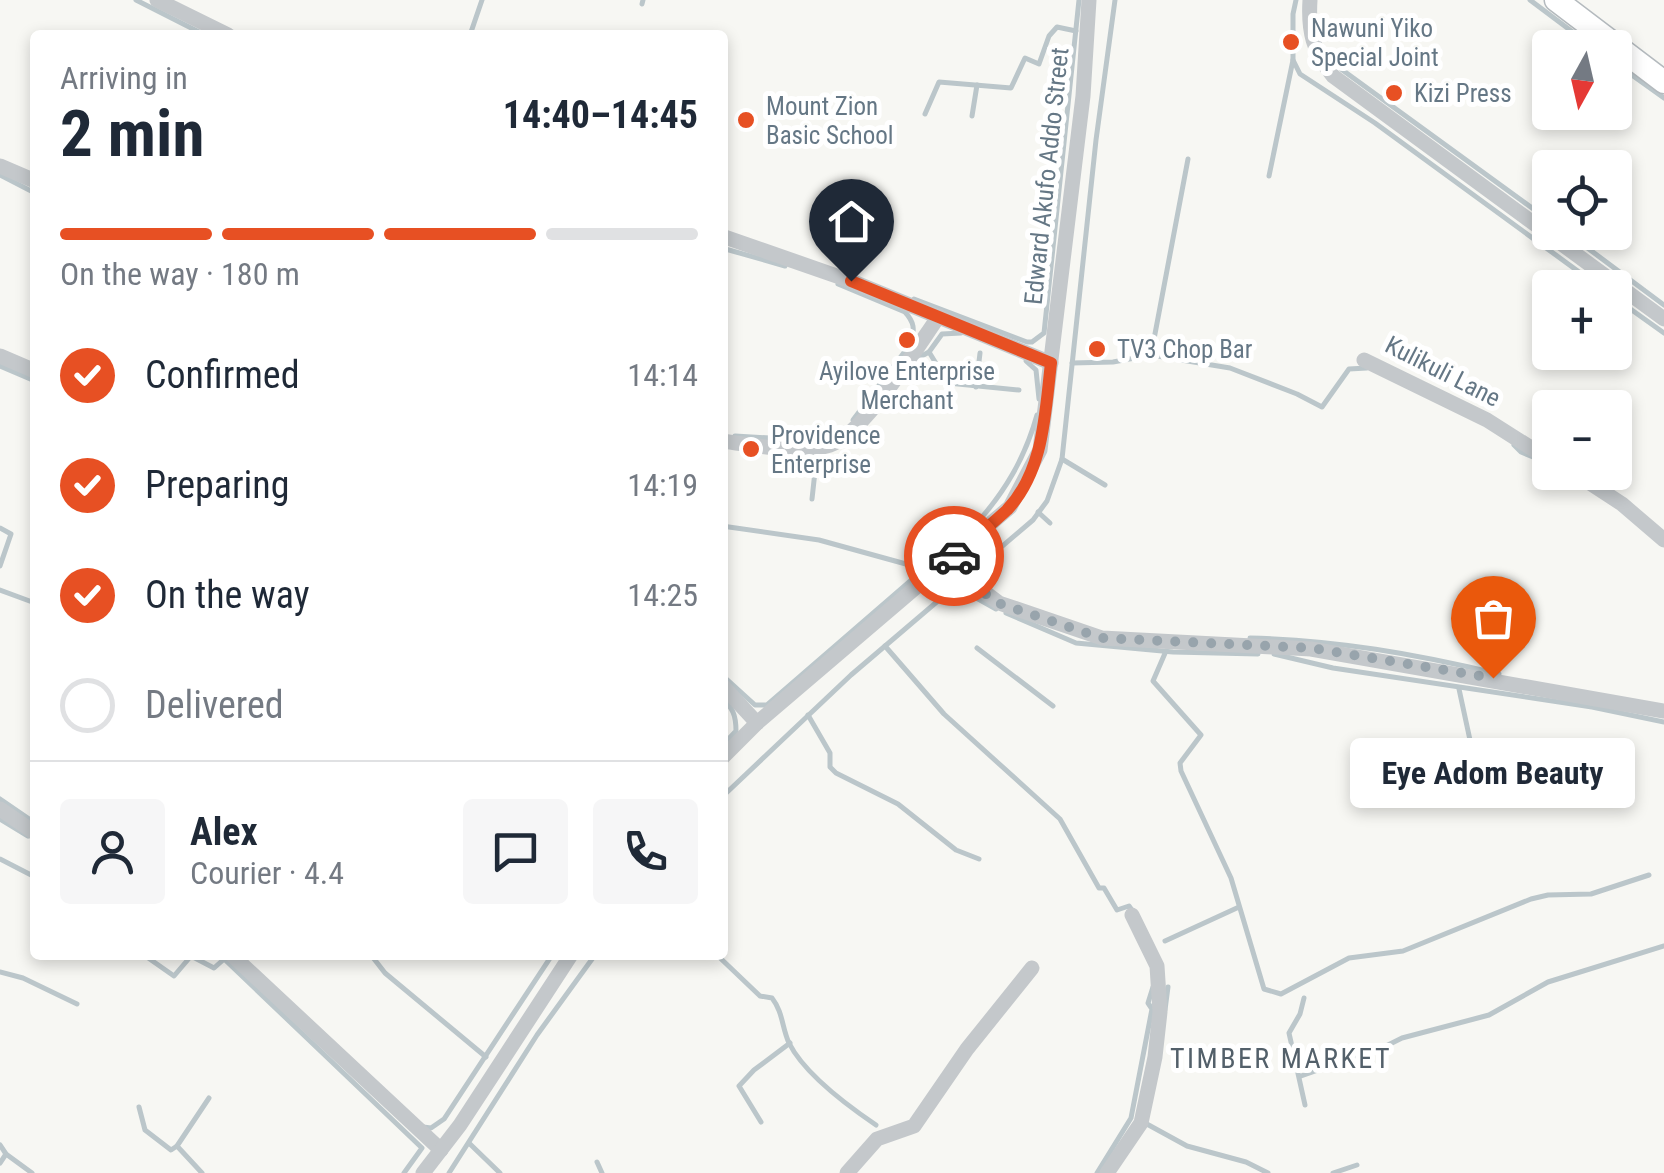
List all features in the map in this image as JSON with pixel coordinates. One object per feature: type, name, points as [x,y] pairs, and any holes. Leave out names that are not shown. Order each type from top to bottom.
[{"type":"street","points":[[156,0],[218,30]]},
{"type":"street","name":"Edward Akufo Addo Street","points":[[728,752],[756,723],[956,565],[1010,507],[1028,477],[1040,450],[1083,96],[1090,0]]},
{"type":"street","points":[[1310,0],[1308,22],[1313,47],[1334,76],[1664,319]]},
{"type":"street","points":[[1556,0],[1661,74]]},
{"type":"street","points":[[0,166],[30,179]]},
{"type":"street","points":[[728,238],[939,316],[1051,363]]},
{"type":"street","points":[[728,442],[803,448],[828,446],[842,440],[870,412],[939,316]]},
{"type":"street","points":[[0,356],[30,368]]},
{"type":"street","name":"Kulikuli Lane","points":[[1364,360],[1487,420],[1532,449]]},
{"type":"street","points":[[1601,490],[1664,540]]},
{"type":"street","points":[[956,565],[998,603],[1102,638],[1311,648],[1664,711]]},
{"type":"street","points":[[728,692],[756,723]]},
{"type":"street","points":[[0,810],[30,830]]},
{"type":"street","points":[[1107,1173],[1140,1123],[1155,1058],[1160,1012],[1157,966],[1132,915]]},
{"type":"street","points":[[237,960],[441,1150]]},
{"type":"street","points":[[424,1173],[569,960]]},
{"type":"street","points":[[846,1173],[882,1136],[914,1126],[967,1049],[1032,968]]},
{"type":"waterway","points":[[136,0],[195,30]]},
{"type":"waterway","points":[[472,30],[482,0]]},
{"type":"waterway","points":[[642,4],[643,0]]},
{"type":"waterway","points":[[914,299],[1027,342],[1044,333],[1079,0]]},
{"type":"waterway","points":[[728,791],[851,675],[1033,520],[1047,501],[1062,459],[1115,0]]},
{"type":"waterway","points":[[1269,176],[1293,60],[1296,0]]},
{"type":"waterway","points":[[1530,0],[1570,30]]},
{"type":"waterway","points":[[925,114],[939,82],[1011,88],[1025,58],[1039,64],[1049,36],[1057,27],[1076,31]]},
{"type":"waterway","points":[[1293,60],[1300,74],[1375,123],[1576,270]]},
{"type":"waterway","points":[[1330,61],[1532,208]]},
{"type":"waterway","points":[[1632,75],[1664,98]]},
{"type":"waterway","points":[[972,116],[977,85]]},
{"type":"waterway","points":[[1151,355],[1188,159]]},
{"type":"waterway","points":[[0,175],[30,190]]},
{"type":"waterway","points":[[728,250],[785,266]]},
{"type":"waterway","points":[[1590,250],[1664,305]]},
{"type":"waterway","points":[[838,284],[905,312],[913,326],[912,342],[853,420]]},
{"type":"waterway","points":[[1632,310],[1664,333]]},
{"type":"waterway","points":[[918,358],[929,352],[942,334],[961,333]]},
{"type":"waterway","points":[[929,352],[948,383],[1019,390]]},
{"type":"waterway","points":[[976,387],[980,353]]},
{"type":"waterway","points":[[1072,363],[1113,362],[1151,355],[1230,368],[1322,407],[1349,369],[1367,368]]},
{"type":"waterway","points":[[1026,361],[1036,370],[1039,399]]},
{"type":"waterway","points":[[0,366],[30,379]]},
{"type":"waterway","points":[[728,680],[755,705],[767,705],[975,525],[1013,474],[1037,415]]},
{"type":"waterway","points":[[735,436],[819,441]]},
{"type":"waterway","points":[[1514,445],[1532,457]]},
{"type":"waterway","points":[[812,499],[817,453]]},
{"type":"waterway","points":[[1062,459],[1105,485]]},
{"type":"waterway","points":[[1038,512],[1050,523]]},
{"type":"waterway","points":[[728,527],[819,540],[924,569]]},
{"type":"waterway","points":[[0,528],[11,534],[0,566]]},
{"type":"waterway","points":[[955,586],[996,609]]},
{"type":"waterway","points":[[0,590],[30,601]]},
{"type":"waterway","points":[[1006,613],[1076,643],[1173,652],[1258,654]]},
{"type":"waterway","points":[[1250,638],[1376,649],[1499,674]]},
{"type":"waterway","points":[[885,646],[944,714],[1060,819],[1099,888],[1104,888],[1117,910],[1129,906],[1134,913]]},
{"type":"waterway","points":[[977,648],[1053,706]]},
{"type":"waterway","points":[[1166,651],[1153,681],[1201,735],[1180,763],[1181,771],[1231,878],[1264,989],[1281,994],[1349,958],[1403,951],[1531,899],[1591,894],[1649,875]]},
{"type":"waterway","points":[[1274,654],[1333,668],[1592,707],[1664,722]]},
{"type":"waterway","points":[[1459,689],[1470,740]]},
{"type":"waterway","points":[[728,704],[736,731],[728,740]]},
{"type":"waterway","points":[[808,715],[830,753],[830,767],[836,773],[898,804],[956,850],[979,859]]},
{"type":"waterway","points":[[0,799],[30,820]]},
{"type":"waterway","points":[[0,819],[28,836]]},
{"type":"waterway","points":[[0,859],[30,874]]},
{"type":"waterway","points":[[1165,941],[1239,907]]},
{"type":"waterway","points":[[1301,1076],[1402,1038],[1489,1015],[1548,982],[1664,946]]},
{"type":"waterway","points":[[151,960],[174,976],[188,960]]},
{"type":"waterway","points":[[199,960],[214,968],[223,960]]},
{"type":"waterway","points":[[225,960],[422,1148],[404,1173]]},
{"type":"waterway","points":[[375,960],[385,973],[486,1057]]},
{"type":"waterway","points":[[423,1127],[431,1128],[444,1119],[549,960]]},
{"type":"waterway","points":[[449,1173],[537,1035],[591,960]]},
{"type":"waterway","points":[[722,960],[760,996],[772,998],[789,1043],[805,1066],[840,1099],[876,1125]]},
{"type":"waterway","points":[[0,972],[23,978],[77,1004]]},
{"type":"waterway","points":[[1097,1173],[1131,1118],[1153,987]]},
{"type":"waterway","points":[[1165,1010],[1168,987]]},
{"type":"waterway","points":[[1304,998],[1289,1033],[1305,1105]]},
{"type":"waterway","points":[[761,1122],[739,1086],[790,1043]]},
{"type":"waterway","points":[[202,1173],[177,1146],[209,1098]]},
{"type":"waterway","points":[[139,1107],[145,1130],[171,1150],[177,1146]]},
{"type":"waterway","points":[[1145,1123],[1187,1146],[1246,1162],[1268,1173]]},
{"type":"waterway","points":[[470,1144],[500,1173]]},
{"type":"waterway","points":[[0,1145],[32,1173]]},
{"type":"waterway","points":[[0,1163],[6,1154]]},
{"type":"waterway","points":[[597,1162],[602,1173]]},
{"type":"waterway","points":[[1333,1173],[1357,1165]]},
{"type":"way so far","points":[[954,556],[951,559],[975,586],[998,603],[1074,632],[1152,642],[1311,648],[1493,678]]},
{"type":"place","name":"Nawuni Yiko Special Joint","points":[[1291,42]]},
{"type":"place","name":"Kizi Press","points":[[1394,93]]},
{"type":"place","name":"Mount Zion Basic School","points":[[746,120]]},
{"type":"place","name":"Ayilove Enterprise Merchant","points":[[907,340]]},
{"type":"place","name":"TV3 Chop Bar","points":[[1097,349]]},
{"type":"place","name":"Providence Enterprise","points":[[751,449]]},
{"type":"place","name":"Eye Adom Beauty","points":[[1493,678]]},
{"type":"district","name":"TIMBER MARKET","points":[[1281,1058]]},
{"type":"route","points":[[851,281],[1051,363],[1040,450],[1028,477],[1010,507],[954,556]]}]
